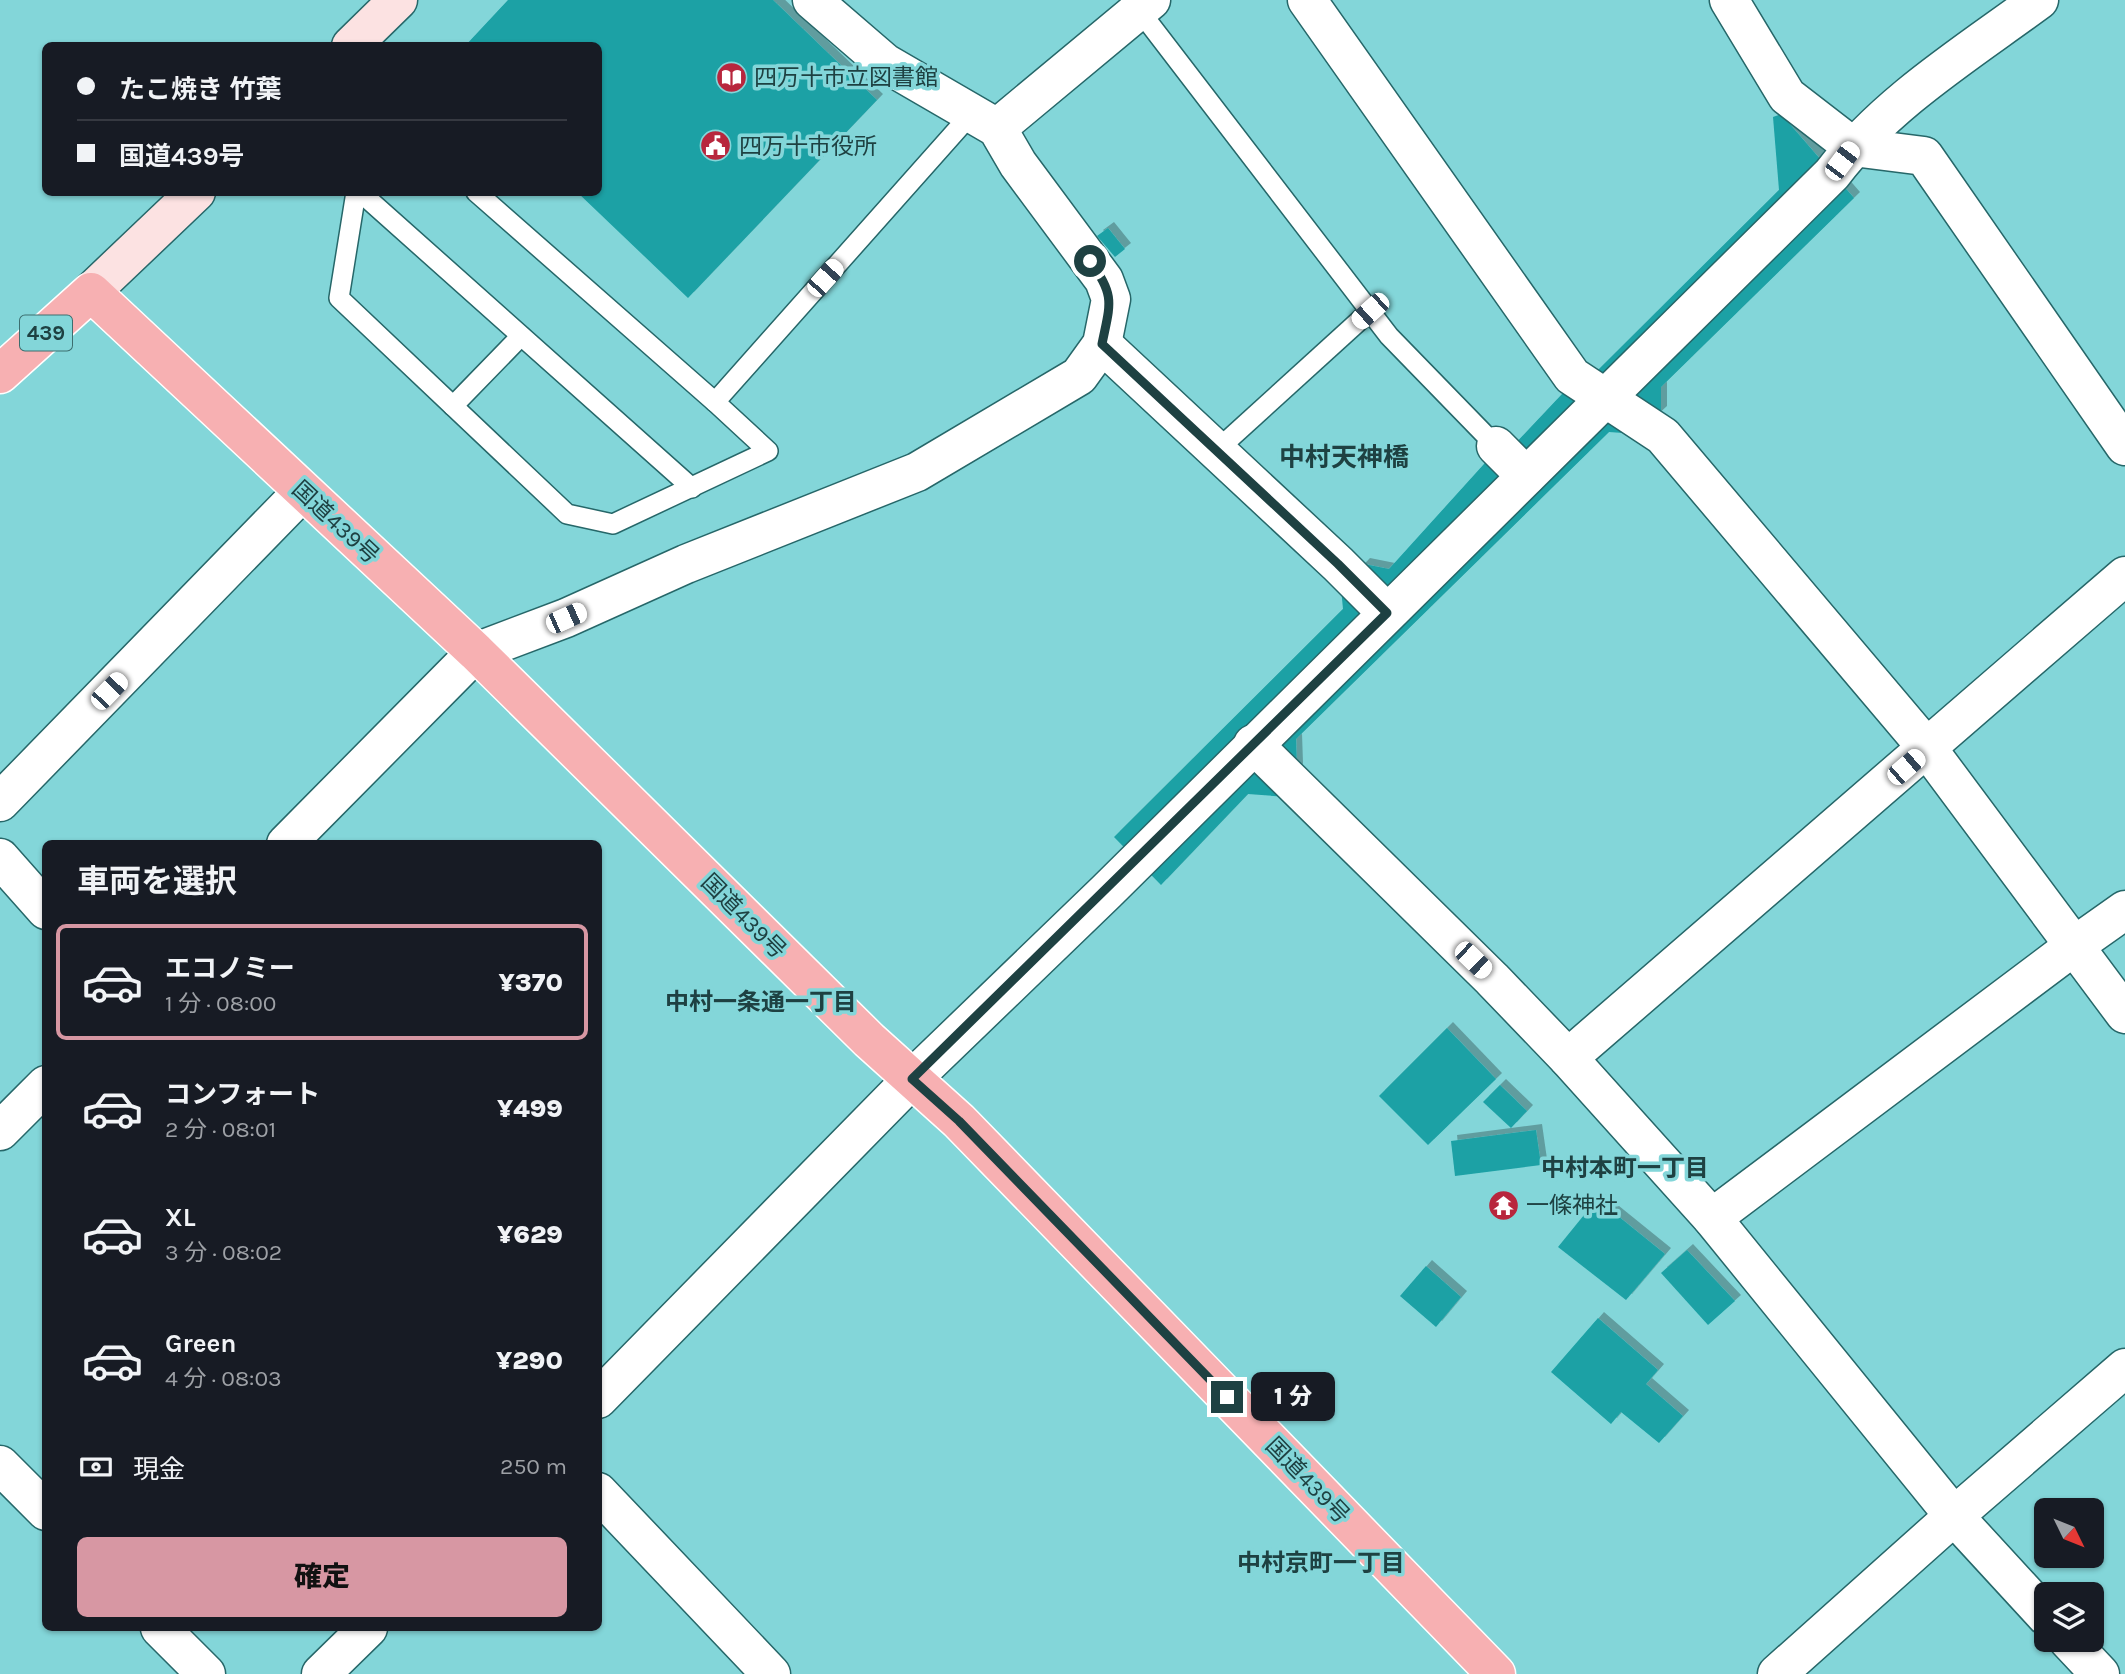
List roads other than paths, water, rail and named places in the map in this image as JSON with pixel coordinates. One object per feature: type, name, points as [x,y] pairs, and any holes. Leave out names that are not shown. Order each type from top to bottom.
[{"type":"highway","name":"439","points":[[0,374],[91,292]]},
{"type":"highway","name":"国道439号","points":[[91,292],[476,652],[912,1079],[959,1121],[1496,1674]]},
{"type":"main road","points":[[355,42],[398,0]]},
{"type":"main road","points":[[91,292],[192,196]]},
{"type":"street","points":[[290,840],[476,652],[566,618],[686,564],[917,472],[1079,376],[1102,344],[1111,299],[1104,280],[985,120],[885,63],[812,0]]},
{"type":"street","points":[[1307,0],[1572,376],[1663,436],[1927,748],[2125,1014]]},
{"type":"street","points":[[1729,0],[1787,96],[1853,147],[1924,156],[2125,446]]},
{"type":"street","points":[[602,1395],[912,1079],[1832,174],[1853,147],[1921,87],[2039,0]]},
{"type":"street","points":[[985,120],[1145,5]]},
{"type":"street","points":[[1102,344],[1387,613]]},
{"type":"street","points":[[1496,446],[1526,476]]},
{"type":"street","points":[[0,802],[303,491]]},
{"type":"street","points":[[1568,1058],[2125,576]]},
{"type":"street","points":[[1253,744],[1492,979],[1568,1058],[1712,1218],[1954,1516],[2034,1603]]},
{"type":"street","points":[[0,858],[42,905]]},
{"type":"street","points":[[1712,1218],[2125,910]]},
{"type":"street","points":[[0,1131],[42,1089]]},
{"type":"street","points":[[1777,1674],[2125,1368]]},
{"type":"street","points":[[0,1465],[42,1507]]},
{"type":"street","points":[[602,1496],[771,1674]]},
{"type":"street","points":[[163,1631],[206,1674]]},
{"type":"street","points":[[321,1674],[365,1631]]},
{"type":"street","points":[[2079,1652],[2099,1674]]},
{"type":"lane","points":[[1145,5],[1389,336],[1496,446]]},
{"type":"lane","points":[[715,402],[985,120]]},
{"type":"lane","points":[[357,196],[339,298],[567,514],[613,524],[768,451],[481,196]]},
{"type":"lane","points":[[363,196],[692,488]]},
{"type":"lane","points":[[1216,451],[1370,311]]},
{"type":"lane","points":[[453,406],[521,335]]},
{"type":"place","name":"四万十市立図書館","points":[[731,77]]},
{"type":"place","name":"四万十市役所","points":[[716,146]]},
{"type":"place","name":"一條神社","points":[[1503,1205]]},
{"type":"district","name":"中村天神橋","points":[[1344,457]]},
{"type":"district","name":"中村一条通一丁目","points":[[761,1002]]},
{"type":"district","name":"中村本町一丁目","points":[[1625,1168]]},
{"type":"district","name":"中村京町一丁目","points":[[1321,1563]]}]
